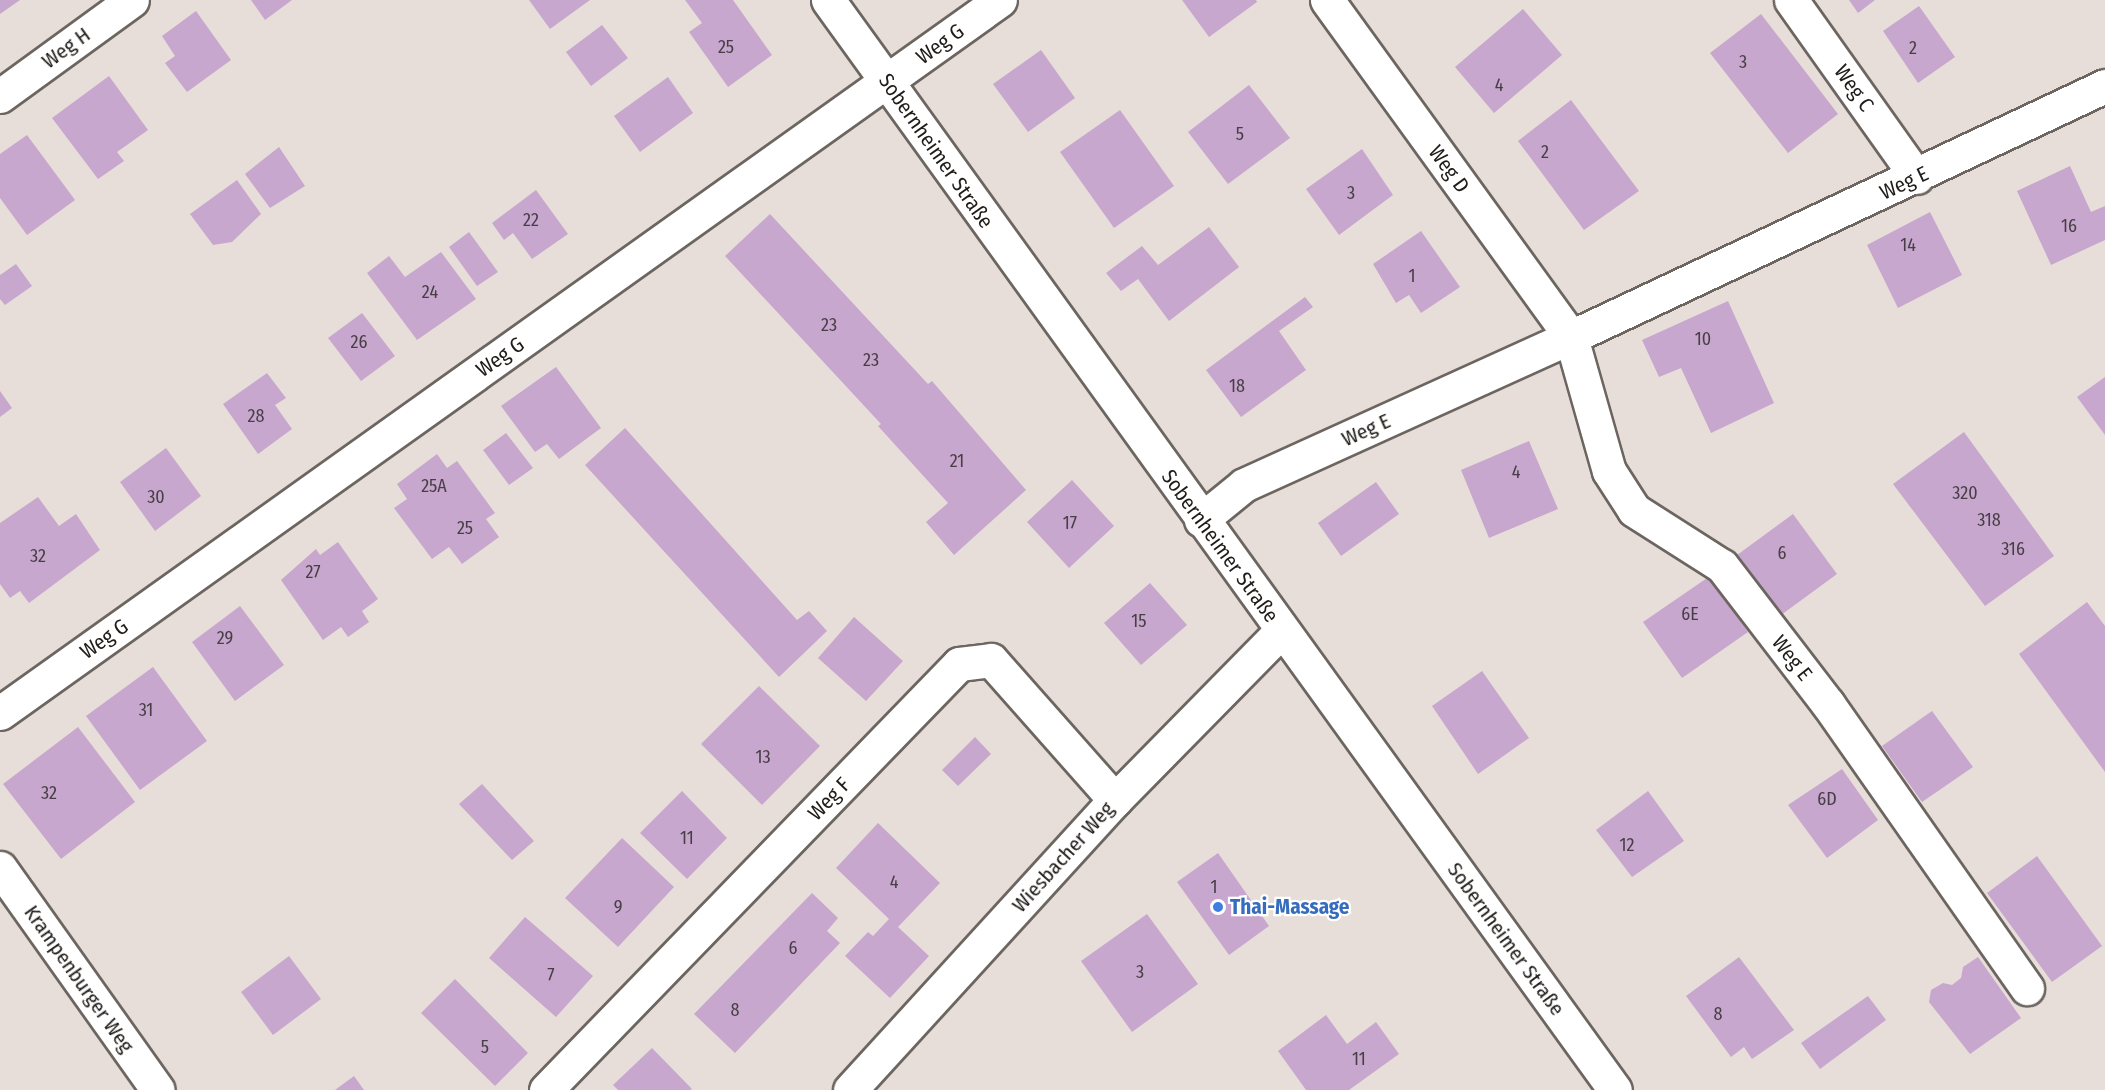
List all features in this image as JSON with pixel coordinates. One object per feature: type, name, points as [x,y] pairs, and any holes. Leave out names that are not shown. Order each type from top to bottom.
[{"type":"street","name":"Weg H","points":[[0,96],[132,0]]},
{"type":"street","name":"Sobernheimer Straße","points":[[828,0],[1281,631],[1615,1090]]},
{"type":"street","name":"Weg G","points":[[0,713],[1000,0]]},
{"type":"street","name":"Weg D","points":[[1328,0],[1571,337]]},
{"type":"street","name":"Weg C","points":[[1791,0],[1917,177]]},
{"type":"street","name":"Weg E","points":[[1201,520],[1244,485],[1917,177],[2105,86]]},
{"type":"street","name":"Weg E","points":[[1571,337],[1609,471],[1634,510],[1722,566],[1828,704],[2027,988]]},
{"type":"street","name":"Wiesbacher Weg","points":[[850,1090],[1115,800],[1281,631]]},
{"type":"street","name":"Weg F","points":[[546,1090],[959,664],[991,660],[1115,800]]},
{"type":"street","name":"Krampenburger Weg","points":[[0,868],[158,1090]]},
{"type":"building","points":[[0,0],[20,0],[0,14]]},
{"type":"building","points":[[251,0],[292,0],[265,20]]},
{"type":"building","points":[[529,0],[590,0],[550,29]]},
{"type":"building","points":[[685,0],[733,0],[772,55],[728,87],[689,32],[702,23]]},
{"type":"building","points":[[1182,0],[1256,0],[1257,2],[1209,37]]},
{"type":"building","points":[[1849,0],[1875,0],[1858,13]]},
{"type":"building","points":[[1919,6],[1955,57],[1918,83],[1883,31]]},
{"type":"building","points":[[1523,9],[1562,55],[1494,113],[1455,67]]},
{"type":"building","points":[[196,11],[231,60],[187,92],[165,63],[175,56],[162,36]]},
{"type":"building","points":[[1761,14],[1838,114],[1788,153],[1710,53]]},
{"type":"building","points":[[602,25],[628,58],[591,86],[566,52]]},
{"type":"building","points":[[1041,50],[1075,98],[1028,132],[993,84]]},
{"type":"building","points":[[109,76],[148,130],[117,152],[124,161],[98,179],[52,118]]},
{"type":"building","points":[[668,77],[693,113],[640,152],[614,116]]},
{"type":"building","points":[[1249,85],[1290,138],[1228,184],[1188,132]]},
{"type":"building","points":[[1571,100],[1639,191],[1584,230],[1518,141]]},
{"type":"building","points":[[1120,110],[1174,186],[1114,228],[1060,152]]},
{"type":"building","points":[[27,135],[75,200],[27,235],[0,198],[0,154]]},
{"type":"building","points":[[279,147],[305,186],[270,208],[245,174]]},
{"type":"building","points":[[1362,149],[1393,195],[1339,235],[1306,189]]},
{"type":"building","points":[[2070,166],[2091,212],[2105,206],[2105,240],[2051,265],[2017,191]]},
{"type":"building","points":[[237,180],[261,214],[232,242],[213,245],[190,214]]},
{"type":"building","points":[[536,190],[568,234],[532,259],[513,233],[504,240],[492,223]]},
{"type":"building","points":[[1930,212],[1962,275],[1898,308],[1867,245]]},
{"type":"building","points":[[770,214],[928,384],[932,381],[1026,490],[954,555],[926,522],[948,503],[878,426],[881,424],[725,256]]},
{"type":"building","points":[[1209,227],[1239,267],[1169,321],[1138,279],[1121,291],[1106,273],[1142,246],[1158,265]]},
{"type":"building","points":[[1421,231],[1460,287],[1421,313],[1409,295],[1396,303],[1373,264]]},
{"type":"building","points":[[469,232],[498,272],[477,286],[449,247]]},
{"type":"building","points":[[441,252],[476,299],[417,340],[367,273],[389,256],[405,277]]},
{"type":"building","points":[[16,264],[32,286],[5,305],[0,299],[0,275]]},
{"type":"building","points":[[1305,297],[1313,307],[1279,331],[1306,370],[1241,417],[1206,370]]},
{"type":"building","points":[[1728,301],[1774,403],[1711,433],[1681,368],[1659,377],[1642,340]]},
{"type":"building","points":[[362,313],[395,356],[361,381],[328,338]]},
{"type":"building","points":[[556,367],[601,428],[559,459],[547,444],[535,452],[501,406]]},
{"type":"building","points":[[267,373],[286,398],[275,405],[292,429],[258,454],[223,404]]},
{"type":"building","points":[[2105,377],[2105,435],[2077,397]]},
{"type":"building","points":[[0,391],[12,408],[0,417]]},
{"type":"building","points":[[625,428],[797,620],[809,611],[827,631],[779,677],[585,465]]},
{"type":"building","points":[[1964,432],[2054,556],[1985,606],[1893,484]]},
{"type":"building","points":[[506,433],[533,468],[509,485],[483,450]]},
{"type":"building","points":[[1529,441],[1558,509],[1489,538],[1461,470]]},
{"type":"building","points":[[166,448],[201,496],[155,531],[120,482]]},
{"type":"building","points":[[437,454],[447,468],[457,461],[495,513],[486,519],[499,537],[462,564],[449,547],[432,559],[394,508],[407,499],[397,484]]},
{"type":"building","points":[[1072,480],[1114,526],[1069,568],[1027,522]]},
{"type":"building","points":[[1376,482],[1399,514],[1341,556],[1318,523]]},
{"type":"building","points":[[38,497],[59,526],[76,514],[100,550],[29,603],[20,591],[10,598],[0,584],[0,523]]},
{"type":"building","points":[[1793,514],[1837,574],[1777,618],[1733,558]]},
{"type":"building","points":[[338,542],[378,599],[362,611],[369,622],[348,637],[341,627],[323,640],[281,580],[316,549],[320,555]]},
{"type":"building","points":[[1710,576],[1748,632],[1682,678],[1643,622]]},
{"type":"building","points":[[1150,583],[1187,625],[1141,665],[1104,623]]},
{"type":"building","points":[[2087,602],[2105,626],[2105,772],[2019,654]]},
{"type":"building","points":[[240,606],[284,665],[235,701],[192,642]]},
{"type":"building","points":[[854,617],[903,661],[866,701],[818,658]]},
{"type":"building","points":[[153,667],[207,741],[140,790],[86,716]]},
{"type":"building","points":[[1482,671],[1529,738],[1478,774],[1432,706]]},
{"type":"building","points":[[759,686],[820,746],[762,805],[701,744]]},
{"type":"building","points":[[1932,711],[1973,767],[1922,802],[1882,746]]},
{"type":"building","points":[[78,727],[135,802],[61,859],[3,784]]},
{"type":"building","points":[[975,737],[991,754],[958,786],[942,770]]},
{"type":"building","points":[[1842,769],[1878,820],[1827,858],[1788,805]]},
{"type":"building","points":[[482,784],[534,841],[512,860],[459,804]]},
{"type":"building","points":[[682,791],[727,838],[687,879],[640,833]]},
{"type":"building","points":[[1648,791],[1684,841],[1632,877],[1596,830]]},
{"type":"building","points":[[878,823],[940,883],[898,927],[929,956],[890,998],[845,956],[868,932],[873,936],[889,919],[836,868]]},
{"type":"building","points":[[622,838],[674,887],[618,947],[565,898]]},
{"type":"building","points":[[1218,853],[1269,926],[1229,955],[1177,882]]},
{"type":"building","points":[[2037,856],[2102,946],[2052,982],[1987,893]]},
{"type":"building","points":[[812,893],[838,918],[827,931],[840,943],[735,1053],[694,1014]]},
{"type":"building","points":[[1147,914],[1198,984],[1132,1032],[1081,961]]},
{"type":"building","points":[[525,917],[593,976],[556,1017],[489,958]]},
{"type":"building","points":[[289,956],[321,999],[273,1035],[241,992]]},
{"type":"building","points":[[1739,957],[1794,1030],[1752,1059],[1744,1047],[1731,1057],[1686,996]]},
{"type":"building","points":[[1978,957],[2021,1018],[1970,1054],[1929,1002],[1931,990],[1943,983],[1952,985],[1961,978],[1963,967]]},
{"type":"building","points":[[455,979],[528,1053],[495,1086],[421,1013]]},
{"type":"building","points":[[1868,996],[1886,1020],[1820,1069],[1801,1043]]},
{"type":"building","points":[[1326,1015],[1347,1044],[1376,1022],[1399,1054],[1349,1090],[1306,1090],[1278,1051]]},
{"type":"building","points":[[652,1048],[692,1089],[618,1090],[613,1085]]},
{"type":"building","points":[[354,1076],[364,1090],[335,1090]]},
{"type":"place","name":"Thai-Massage","points":[[1218,907]]}]
